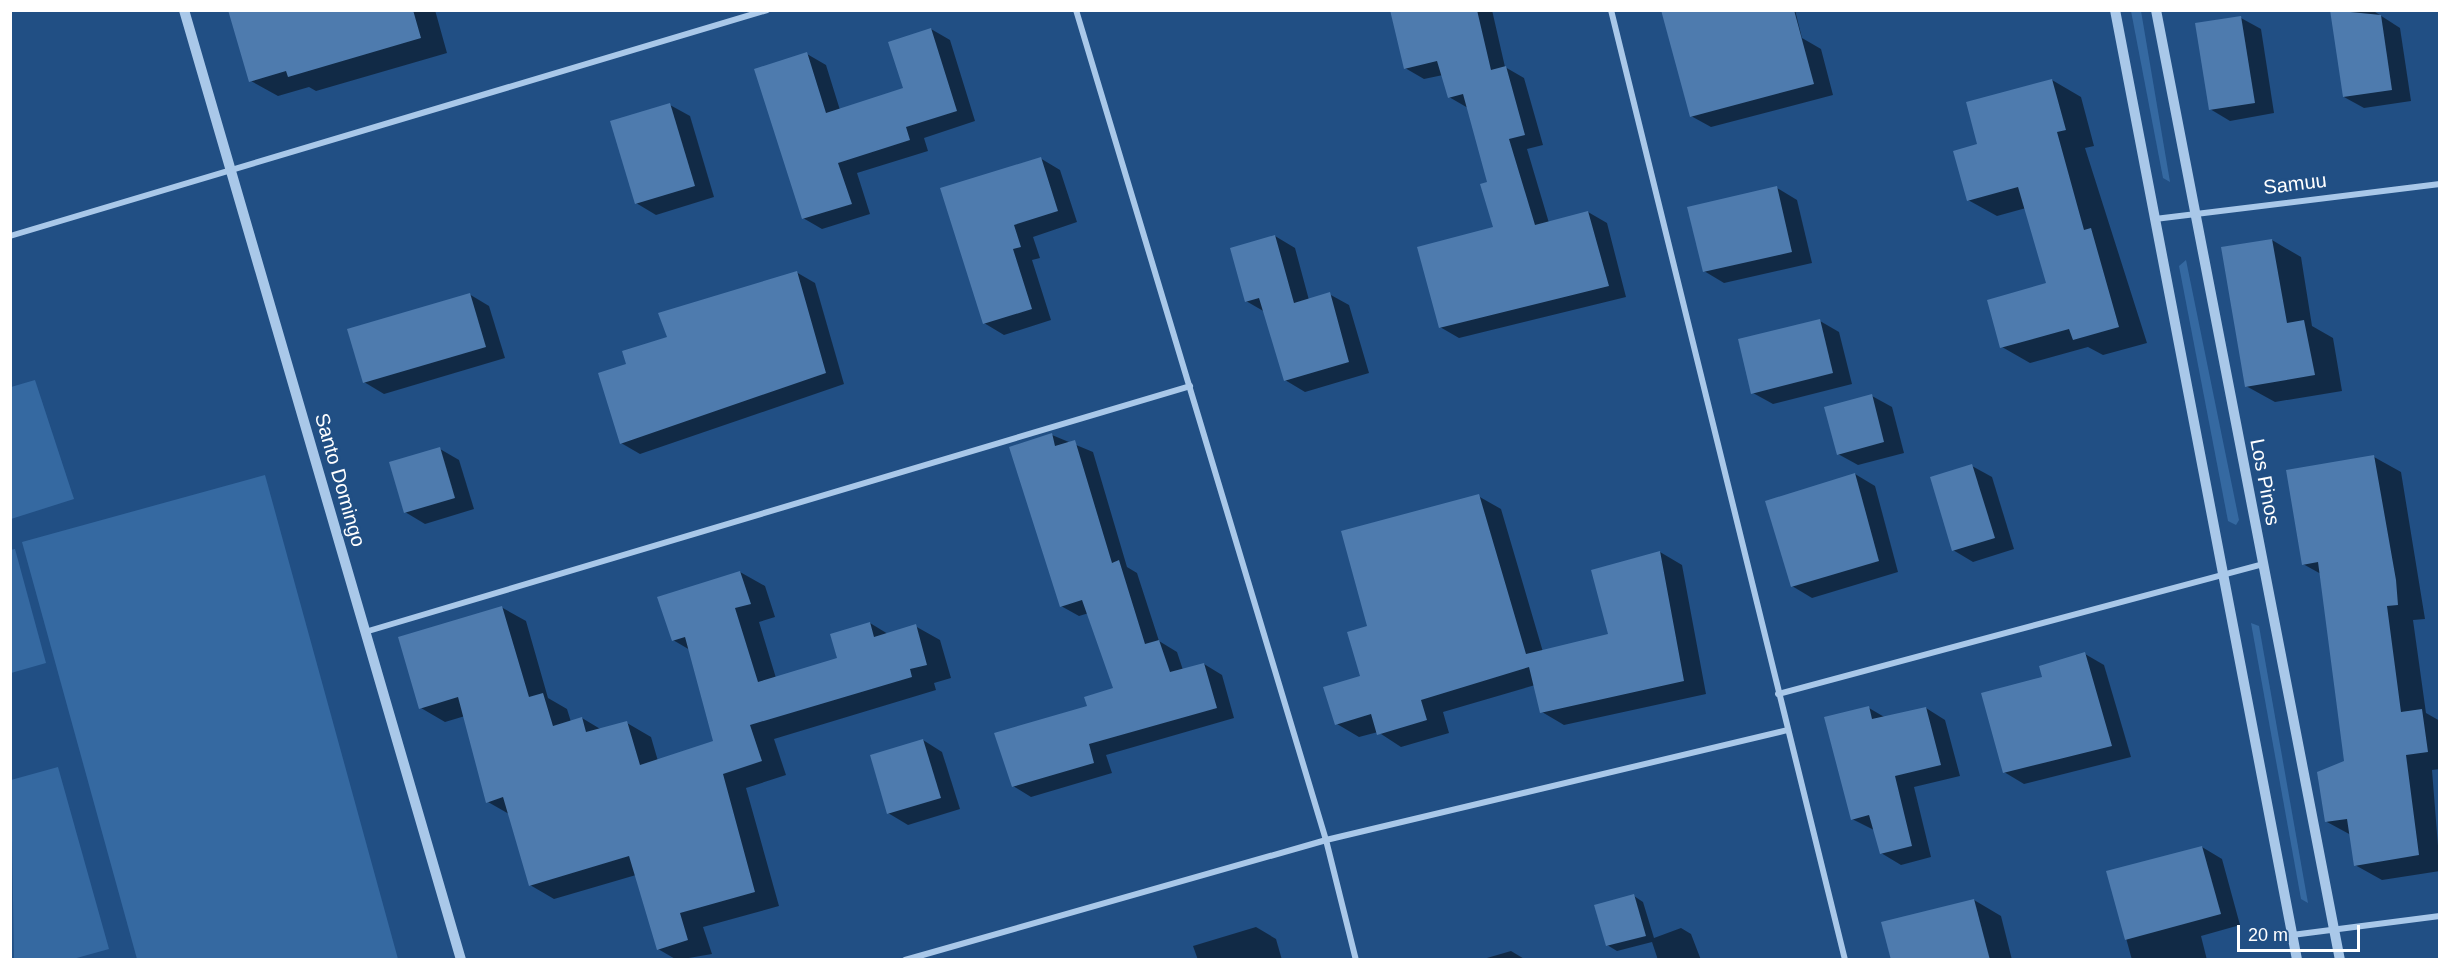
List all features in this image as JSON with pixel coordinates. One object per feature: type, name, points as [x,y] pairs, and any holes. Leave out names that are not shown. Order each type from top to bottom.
[{"type":"street","name":"Santo Domingo","points":[[184,10],[234,173],[461,960]]},
{"type":"street","points":[[10,236],[234,173],[767,10]]},
{"type":"street","points":[[1076,10],[1326,840],[1356,960]]},
{"type":"street","points":[[1611,10],[1845,960]]},
{"type":"street","points":[[2115,10],[2297,960]]},
{"type":"street","name":"Los Pinos","points":[[2156,10],[2340,960]]},
{"type":"street","name":"Samuu","points":[[2155,219],[2439,184]]},
{"type":"street","points":[[365,632],[1190,386]]},
{"type":"street","points":[[1778,694],[2263,564]]},
{"type":"street","points":[[905,960],[1326,840],[1787,729]]},
{"type":"street","points":[[2292,935],[2439,916]]},
{"type":"shaded area","points":[[2131,11],[2141,11],[2170,182],[2163,178]]},
{"type":"shaded area","points":[[2186,260],[2239,520],[2236,525],[2228,521],[2179,266]]},
{"type":"shaded area","points":[[35,380],[74,499],[11,519],[11,387]]},
{"type":"shaded area","points":[[265,475],[398,959],[137,959],[22,542]]},
{"type":"shaded area","points":[[15,549],[46,663],[11,673],[10,550]]},
{"type":"shaded area","points":[[2251,623],[2259,626],[2308,903],[2301,899]]},
{"type":"shaded area","points":[[58,767],[109,949],[73,959],[14,959],[11,780]]},
{"type":"building","points":[[228,10],[413,10],[421,38],[288,77],[286,71],[249,82]]},
{"type":"building","points":[[1390,10],[1477,10],[1491,70],[1506,66],[1525,135],[1509,139],[1535,225],[1588,211],[1609,286],[1439,328],[1417,247],[1493,227],[1480,184],[1487,182],[1463,94],[1448,98],[1437,61],[1404,69]]},
{"type":"building","points":[[1661,10],[1794,10],[1814,84],[1690,117]]},
{"type":"building","points":[[2330,10],[2381,15],[2392,90],[2343,97]]},
{"type":"building","points":[[2241,16],[2255,103],[2209,110],[2195,23]]},
{"type":"building","points":[[931,28],[957,111],[906,127],[910,140],[838,163],[852,204],[802,219],[754,69],[807,52],[826,113],[903,88],[888,42]]},
{"type":"building","points":[[2052,79],[2066,130],[2057,132],[2084,230],[2091,228],[2119,327],[2073,340],[2069,329],[2000,348],[1987,300],[2046,283],[2018,187],[1967,201],[1953,151],[1977,144],[1966,102]]},
{"type":"building","points":[[670,103],[695,186],[635,204],[610,121]]},
{"type":"building","points":[[1041,157],[1058,211],[1014,225],[1021,247],[1013,249],[1032,309],[983,324],[940,188]]},
{"type":"building","points":[[1777,186],[1792,252],[1703,272],[1687,207]]},
{"type":"building","points":[[1275,235],[1294,303],[1330,292],[1349,362],[1284,381],[1259,298],[1245,302],[1230,248]]},
{"type":"building","points":[[2272,239],[2287,323],[2304,320],[2315,375],[2245,387],[2221,247]]},
{"type":"building","points":[[797,271],[826,373],[620,444],[598,373],[626,364],[622,351],[667,337],[658,313]]},
{"type":"building","points":[[470,293],[486,347],[363,383],[347,329]]},
{"type":"building","points":[[1820,319],[1833,373],[1751,394],[1738,339]]},
{"type":"building","points":[[1872,394],[1884,442],[1837,455],[1824,407]]},
{"type":"building","points":[[1052,433],[1055,446],[1075,440],[1112,563],[1119,560],[1145,644],[1159,640],[1170,672],[1204,663],[1217,708],[1089,744],[1094,763],[1012,787],[994,733],[1087,706],[1084,697],[1113,688],[1082,600],[1060,607],[1009,447]]},
{"type":"building","points":[[440,447],[455,498],[404,513],[389,462]]},
{"type":"building","points":[[2374,455],[2396,580],[2398,605],[2387,606],[2401,712],[2422,709],[2428,752],[2406,755],[2419,855],[2354,866],[2347,819],[2325,822],[2317,772],[2344,761],[2318,562],[2302,565],[2286,470]]},
{"type":"building","points":[[1972,464],[1995,538],[1952,551],[1930,477]]},
{"type":"building","points":[[1855,473],[1879,561],[1791,587],[1765,501]]},
{"type":"building","points":[[1479,494],[1526,654],[1608,634],[1591,570],[1660,551],[1684,681],[1540,713],[1529,667],[1421,700],[1427,720],[1377,735],[1371,714],[1335,725],[1323,687],[1360,676],[1347,632],[1367,626],[1341,531]]},
{"type":"building","points":[[740,571],[751,604],[735,608],[758,682],[837,658],[830,634],[870,622],[874,637],[916,624],[927,665],[910,669],[912,677],[750,725],[762,761],[723,774],[755,892],[680,913],[688,940],[657,950],[629,856],[529,886],[503,797],[486,803],[458,697],[419,709],[398,637],[502,606],[529,697],[543,693],[553,726],[582,717],[586,732],[627,721],[640,765],[713,741],[685,637],[672,641],[657,597]]},
{"type":"building","points":[[2085,652],[2112,746],[2003,773],[1981,693],[2042,677],[2039,666]]},
{"type":"building","points":[[1869,706],[1872,719],[1926,707],[1941,765],[1895,776],[1912,846],[1880,854],[1869,815],[1851,820],[1824,717]]},
{"type":"building","points":[[923,739],[941,798],[887,814],[870,755]]},
{"type":"building","points":[[2202,846],[2221,914],[2125,940],[2106,871]]},
{"type":"building","points":[[1634,894],[1646,936],[1606,946],[1594,905]]},
{"type":"building","points":[[1974,899],[1990,960],[1891,960],[1881,922]]}]
